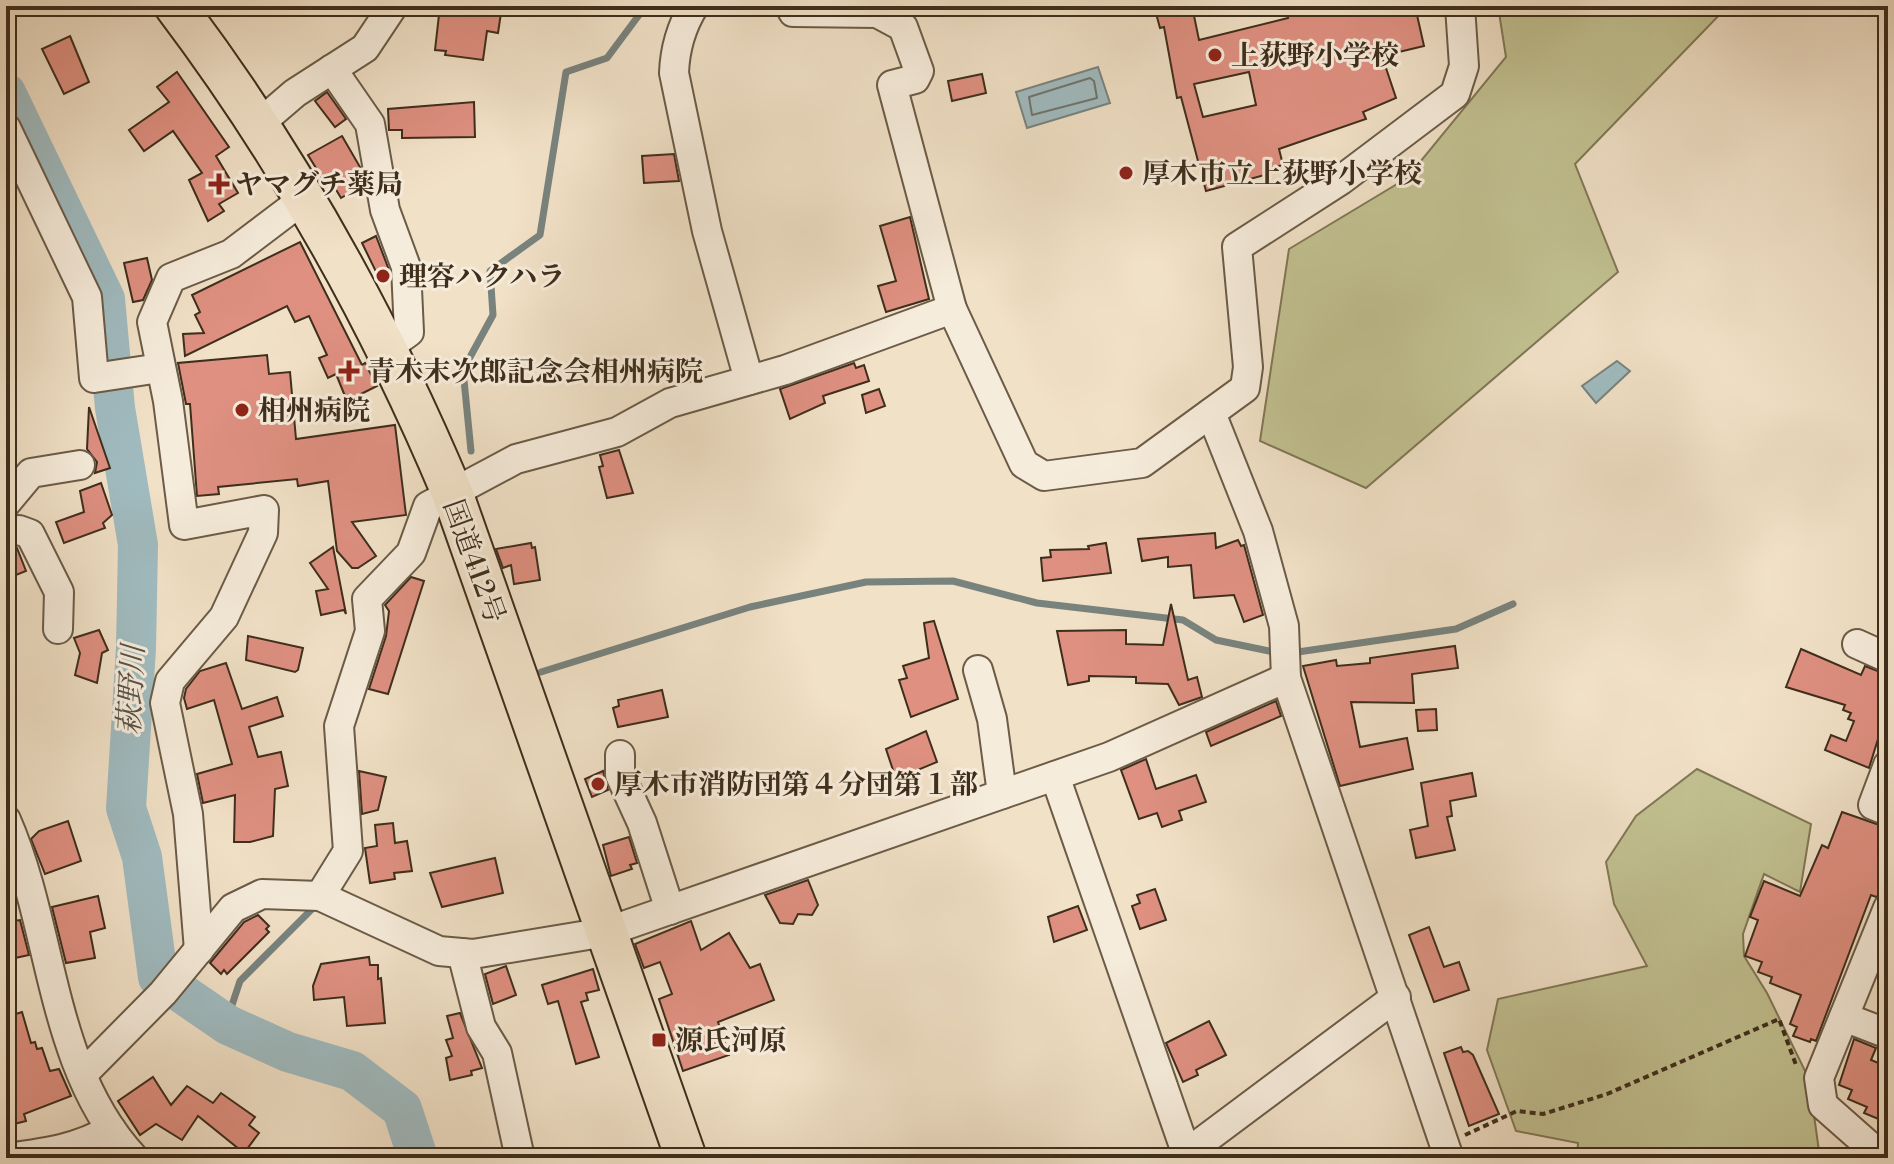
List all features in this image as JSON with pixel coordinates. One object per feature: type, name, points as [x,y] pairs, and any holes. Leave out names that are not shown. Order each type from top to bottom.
[{"type":"highway","name":"国道412号","points":[[175,6],[260,123],[388,347],[453,495],[686,1158]]},
{"type":"street","points":[[260,123],[295,93],[365,48],[393,6]]},
{"type":"street","points":[[694,6],[685,16],[675,49],[674,73],[707,231],[749,380]]},
{"type":"street","points":[[790,6],[793,12],[817,14],[877,13],[903,27],[919,71],[915,79],[892,85],[952,309],[1024,464],[1044,476],[1142,463],[1245,388],[1248,367],[1237,247],[1341,180],[1455,94],[1464,66],[1460,6]]},
{"type":"street","points":[[332,69],[370,124],[385,210],[406,267],[409,332],[388,347]]},
{"type":"street","points":[[6,128],[87,297],[94,378],[159,368]]},
{"type":"street","points":[[195,956],[188,814],[165,703],[170,681],[224,617],[263,533],[264,510],[184,525],[168,401],[152,322],[171,278],[231,254],[305,198]]},
{"type":"street","points":[[320,896],[348,851],[339,726],[344,700],[370,631],[367,599],[411,553],[428,506],[516,459],[617,432],[670,403],[749,380],[952,309]]},
{"type":"street","points":[[1211,413],[1258,531],[1284,626],[1286,678],[1446,1151]]},
{"type":"street","points":[[6,503],[31,473],[80,465]]},
{"type":"street","points":[[6,532],[19,530],[30,534],[59,592],[58,629]]},
{"type":"street","points":[[1857,644],[1888,658]]},
{"type":"street","points":[[978,670],[992,719],[1002,794]]},
{"type":"street","points":[[83,1074],[163,993],[233,908],[262,894],[320,896],[439,951],[462,953],[606,932],[1109,757],[1286,678]]},
{"type":"street","points":[[620,755],[620,775],[642,823],[670,910]]},
{"type":"street","points":[[1888,765],[1873,805],[1888,811]]},
{"type":"street","points":[[1055,776],[1188,1156],[1396,997]]},
{"type":"street","points":[[6,820],[60,1010],[97,1112],[134,1158]]},
{"type":"street","points":[[1883,1158],[1823,1105],[1819,1078],[1888,909]]},
{"type":"street","points":[[462,953],[481,1027],[497,1053],[520,1158]]},
{"type":"street","points":[[1844,1017],[1888,1034]]},
{"type":"street","points":[[6,1158],[53,1152],[91,1141],[111,1129]]},
{"type":"path","points":[[1446,1151],[1517,1111],[1543,1114],[1607,1094],[1779,1019],[1797,1068],[1819,1078]]},
{"type":"shaded area","points":[[1498,6],[1728,6],[1575,164],[1618,272],[1366,488],[1260,441],[1289,249],[1407,178],[1506,57]]},
{"type":"shaded area","points":[[1697,769],[1811,824],[1800,892],[1764,874],[1743,934],[1744,956],[1767,993],[1809,1079],[1819,1151],[1824,1158],[1577,1158],[1578,1143],[1516,1131],[1487,1050],[1498,999],[1647,966],[1614,904],[1606,862],[1636,816]]},
{"type":"water","points":[[1098,67],[1110,103],[1027,128],[1016,92]]},
{"type":"water","points":[[1617,361],[1630,371],[1596,403],[1582,386]]},
{"type":"building","points":[[440,6],[468,6],[501,13],[498,33],[487,31],[483,60],[445,55],[446,51],[435,50]]},
{"type":"building","points":[[1154,6],[1192,6],[1199,40],[1288,18],[1285,6],[1415,6],[1424,46],[1382,56],[1396,98],[1363,112],[1366,119],[1279,149],[1283,165],[1271,168],[1272,173],[1206,191],[1181,97],[1177,98],[1164,27],[1160,28]],"holes":[[[1249,72],[1256,105],[1203,117],[1194,84]]]},
{"type":"building","points":[[70,36],[89,82],[64,94],[42,49]]},
{"type":"building","points":[[177,72],[229,147],[216,156],[238,193],[219,204],[224,211],[208,221],[189,180],[202,173],[173,131],[144,151],[129,130],[169,102],[157,87]]},
{"type":"building","points":[[982,74],[986,93],[952,101],[948,81]]},
{"type":"building","points":[[327,92],[346,119],[335,127],[315,101]]},
{"type":"building","points":[[474,102],[475,137],[402,138],[402,130],[389,130],[388,109]]},
{"type":"building","points":[[342,136],[360,167],[363,185],[341,198],[329,178],[324,181],[308,155]]},
{"type":"building","points":[[674,154],[679,181],[644,183],[642,156]]},
{"type":"building","points":[[910,217],[929,299],[886,312],[878,286],[896,281],[880,226]]},
{"type":"building","points":[[376,236],[389,270],[390,280],[382,284],[362,243]]},
{"type":"building","points":[[300,242],[362,365],[365,363],[377,386],[347,401],[336,374],[328,378],[319,358],[327,355],[309,316],[295,322],[287,306],[185,356],[183,334],[204,333],[195,315],[200,312],[192,295]]},
{"type":"building","points":[[147,258],[152,280],[143,300],[133,302],[124,263]]},
{"type":"building","points":[[267,355],[269,374],[290,372],[296,439],[395,425],[406,515],[352,522],[376,556],[358,568],[352,568],[337,551],[328,481],[298,486],[297,479],[218,487],[219,494],[197,496],[190,404],[186,404],[178,363]]},
{"type":"building","points":[[854,363],[856,368],[864,365],[869,381],[823,396],[825,403],[790,419],[780,389]]},
{"type":"building","points":[[879,389],[885,406],[866,413],[862,395]]},
{"type":"building","points":[[89,407],[110,468],[95,473],[97,462],[87,449]]},
{"type":"building","points":[[619,450],[633,493],[607,498],[599,467],[603,466],[600,455]]},
{"type":"building","points":[[101,483],[112,515],[103,523],[105,528],[64,543],[56,522],[84,512],[80,491]]},
{"type":"building","points":[[1215,533],[1216,548],[1238,540],[1241,546],[1244,545],[1263,615],[1244,622],[1234,595],[1194,598],[1191,565],[1168,567],[1168,557],[1142,561],[1138,539]]},
{"type":"building","points":[[531,543],[532,548],[535,547],[540,580],[514,584],[511,565],[503,568],[496,549]]},
{"type":"building","points":[[1106,543],[1111,573],[1043,581],[1041,558],[1051,557],[1050,550],[1089,549],[1088,546]]},
{"type":"building","points":[[333,547],[346,614],[344,610],[321,615],[316,591],[328,589],[310,563]]},
{"type":"building","points":[[17,548],[26,571],[6,579],[6,549]]},
{"type":"building","points":[[411,577],[424,581],[388,694],[369,689],[386,636],[389,611],[385,605]]},
{"type":"building","points":[[1171,604],[1188,680],[1197,677],[1202,697],[1179,705],[1168,684],[1136,683],[1136,677],[1089,676],[1089,681],[1068,685],[1057,631],[1126,630],[1126,644],[1163,645]]},
{"type":"building","points":[[934,621],[958,699],[911,717],[899,680],[907,678],[903,666],[929,658],[924,623]]},
{"type":"building","points":[[99,630],[108,650],[102,653],[97,683],[75,675],[80,653],[74,638]]},
{"type":"building","points":[[248,636],[303,648],[298,670],[295,672],[246,660]]},
{"type":"building","points":[[1455,646],[1458,668],[1412,674],[1414,703],[1351,702],[1360,747],[1407,738],[1413,769],[1340,786],[1303,666],[1336,660],[1337,666],[1370,663],[1370,658]]},
{"type":"building","points":[[1801,649],[1861,675],[1865,666],[1888,675],[1888,707],[1869,768],[1825,750],[1831,735],[1846,741],[1854,721],[1848,719],[1851,713],[1843,710],[1845,705],[1786,687]]},
{"type":"building","points":[[226,663],[242,709],[277,697],[283,716],[249,727],[258,757],[281,752],[288,786],[275,789],[273,836],[250,842],[234,842],[235,795],[203,803],[197,774],[232,764],[214,700],[187,709],[184,698],[186,689],[200,671]]},
{"type":"building","points":[[662,690],[668,717],[618,727],[613,708],[619,706],[618,700]]},
{"type":"building","points":[[1276,701],[1281,716],[1211,746],[1206,732]]},
{"type":"building","points":[[1436,709],[1437,730],[1418,731],[1416,710]]},
{"type":"building","points":[[926,731],[937,762],[896,779],[886,749]]},
{"type":"building","points":[[1146,759],[1156,789],[1196,775],[1206,802],[1179,811],[1182,820],[1162,827],[1157,813],[1139,819],[1121,770]]},
{"type":"building","points":[[359,771],[386,777],[378,810],[362,814]]},
{"type":"building","name":"厚木市消防団第４分団第１部","points":[[603,771],[608,790],[592,797],[585,779]]},
{"type":"building","points":[[1472,773],[1476,796],[1450,801],[1452,816],[1447,817],[1455,850],[1416,858],[1410,830],[1428,826],[1421,783]]},
{"type":"building","points":[[1842,812],[1888,828],[1888,841],[1878,867],[1888,871],[1888,891],[1876,897],[1871,895],[1816,1041],[1811,1039],[1810,1042],[1793,1036],[1797,1027],[1790,1024],[1801,995],[1770,983],[1772,977],[1758,972],[1762,962],[1745,956],[1758,920],[1750,917],[1764,881],[1800,896],[1822,845],[1828,848]]},
{"type":"building","points":[[68,821],[81,861],[45,874],[31,839],[39,831]]},
{"type":"building","points":[[393,823],[395,843],[407,841],[412,871],[394,873],[395,879],[370,883],[365,848],[377,846],[375,825]]},
{"type":"building","points":[[629,837],[637,863],[630,865],[632,869],[611,876],[603,845]]},
{"type":"building","points":[[495,858],[503,893],[442,907],[430,873]]},
{"type":"building","points":[[808,880],[818,905],[812,915],[798,914],[793,924],[780,923],[765,895]]},
{"type":"building","points":[[1155,889],[1166,920],[1140,929],[1132,906],[1140,903],[1137,895]]},
{"type":"building","points":[[98,896],[105,928],[90,932],[95,958],[66,963],[52,907]]},
{"type":"building","points":[[1078,906],[1087,930],[1054,942],[1048,917]]},
{"type":"building","points":[[258,915],[269,926],[266,929],[269,932],[227,974],[224,970],[221,974],[210,963],[244,922]]},
{"type":"building","points":[[20,920],[29,955],[15,958],[13,948],[6,949],[6,922]]},
{"type":"building","points":[[691,921],[701,950],[729,933],[750,968],[760,964],[774,1000],[718,1022],[729,1055],[683,1071],[659,999],[672,994],[660,962],[644,968],[635,944]]},
{"type":"building","points":[[1429,927],[1444,967],[1459,962],[1469,990],[1434,1002],[1409,935]]},
{"type":"building","points":[[369,957],[370,965],[378,965],[385,1023],[347,1026],[344,997],[314,1000],[313,986],[321,964]]},
{"type":"building","points":[[506,966],[516,995],[493,1004],[485,974]]},
{"type":"building","points":[[593,969],[599,990],[586,993],[588,1000],[581,1002],[599,1057],[576,1064],[558,1001],[548,1004],[542,985]]},
{"type":"building","points":[[22,1012],[31,1043],[35,1042],[37,1049],[42,1048],[50,1071],[59,1069],[71,1096],[24,1114],[26,1121],[6,1126],[6,1017]]},
{"type":"building","points":[[460,1013],[482,1068],[471,1071],[472,1075],[450,1080],[446,1058],[452,1056],[446,1040],[453,1038],[447,1016]]},
{"type":"building","points":[[1209,1021],[1226,1055],[1196,1070],[1198,1075],[1183,1082],[1166,1043]]},
{"type":"building","points":[[1854,1039],[1876,1048],[1871,1060],[1888,1067],[1888,1123],[1864,1113],[1867,1107],[1848,1099],[1852,1090],[1839,1085]]},
{"type":"building","points":[[1461,1047],[1463,1052],[1473,1055],[1499,1114],[1469,1126],[1444,1053]]},
{"type":"building","points":[[153,1077],[171,1105],[187,1086],[213,1103],[221,1093],[255,1117],[249,1125],[259,1133],[244,1153],[198,1116],[182,1140],[156,1124],[140,1135],[118,1101]]},
{"type":"waterway","points":[[471,451],[463,370],[493,315],[490,271],[540,235],[566,72],[607,58],[642,11],[651,6]]},
{"type":"waterway","name":"萩野川","points":[[6,93],[105,299],[115,408],[138,545],[136,648],[126,808],[142,857],[158,977],[228,1025],[288,1052],[352,1071],[402,1109],[418,1158]]},
{"type":"waterway","points":[[541,672],[750,607],[866,582],[953,581],[1037,603],[1183,620],[1216,640],[1279,653]]},
{"type":"waterway","points":[[1291,653],[1456,629],[1513,604]]},
{"type":"waterway","points":[[226,1023],[240,981],[316,905]]},
{"type":"place","name":"上荻野小学校","points":[[1215,55]]},
{"type":"place","name":"厚木市立上荻野小学校","points":[[1126,173]]},
{"type":"place","name":"ヤマグチ薬局","points":[[219,184]]},
{"type":"place","name":"理容ハクハラ","points":[[383,276]]},
{"type":"place","name":"青木末次郎記念会相州病院","points":[[349,371]]},
{"type":"place","name":"相州病院","points":[[242,410]]},
{"type":"place","name":"厚木市消防団第４分団第１部","points":[[598,784]]},
{"type":"place","name":"源氏河原","points":[[659,1040]]}]
